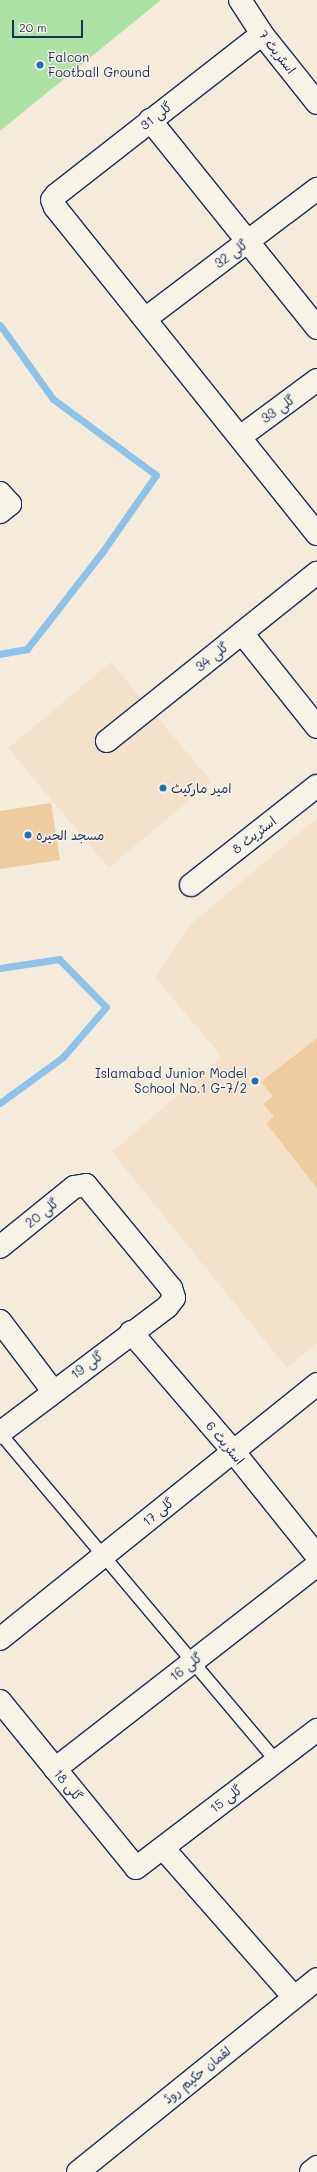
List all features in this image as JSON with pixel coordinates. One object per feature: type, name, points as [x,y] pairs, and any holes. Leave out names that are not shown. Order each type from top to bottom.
[{"type":"street","name":"اسٹریٹ 7","points":[[240,0],[262,34],[317,103]]},
{"type":"street","name":"گلی 31","points":[[145,319],[55,207],[52,200],[56,195],[150,120],[262,34]]},
{"type":"street","points":[[150,120],[317,328]]},
{"type":"street","name":"گلی 32","points":[[145,319],[317,189]]},
{"type":"street","points":[[145,319],[317,534]]},
{"type":"street","name":"گلی 33","points":[[240,437],[317,380]]},
{"type":"street","name":"گلی 34","points":[[106,741],[317,573]]},
{"type":"street","points":[[242,633],[317,726]]},
{"type":"street","name":"اسٹریٹ 8","points":[[191,885],[317,786]]},
{"type":"street","name":"گلی 20","points":[[0,1247],[74,1187],[86,1185],[171,1288],[174,1298]]},
{"type":"street","name":"گلی 19","points":[[0,1433],[131,1332],[167,1307],[174,1298]]},
{"type":"street","points":[[0,1321],[53,1391]]},
{"type":"street","name":"اسٹریٹ 6","points":[[131,1332],[233,1451],[317,1556]]},
{"type":"street","name":"گلی 17","points":[[0,1639],[317,1384]]},
{"type":"street","name":"گلی 16","points":[[55,1768],[317,1565]]},
{"type":"street","name":"گلی 18","points":[[0,1701],[136,1868]]},
{"type":"street","name":"گلی 15","points":[[136,1868],[317,1730]]},
{"type":"street","points":[[163,1848],[294,1997]]},
{"type":"street","name":"لقمان حکیم روڈ","points":[[78,2172],[317,1979]]},
{"type":"street","points":[[311,2172],[317,2167]]},
{"type":"lane","points":[[0,1433],[276,1762]]},
{"type":"shaded area","name":"امیر مارکیٹ","points":[[111,662],[211,782],[109,868],[8,748]]},
{"type":"shaded area","name":"Islamabad Junior Model School No.1 G-7/2","points":[[317,818],[317,1343],[287,1368],[112,1152],[222,1057],[155,977],[190,925]]},
{"type":"green space","name":"Falcon Football Ground","points":[[0,0],[161,0],[0,131]]},
{"type":"building","name":"مسجد الحیرہ","points":[[51,803],[60,860],[0,869],[0,811]]},
{"type":"building","name":"Islamabad Junior Model School No.1 G-7/2","points":[[317,1038],[317,1188],[266,1123],[274,1117],[263,1104],[273,1096],[261,1082]]},
{"type":"waterway","points":[[0,325],[53,399],[156,475],[103,551],[27,649],[0,654]]},
{"type":"waterway","points":[[0,968],[59,959],[106,1007],[63,1057],[0,1103]]},
{"type":"place","name":"Falcon Football Ground","points":[[40,65]]},
{"type":"place","name":"امیر مارکیٹ","points":[[163,788]]},
{"type":"place","name":"مسجد الحیرہ","points":[[28,835]]},
{"type":"place","name":"Islamabad Junior Model School No.1 G-7/2","points":[[255,1081]]}]
